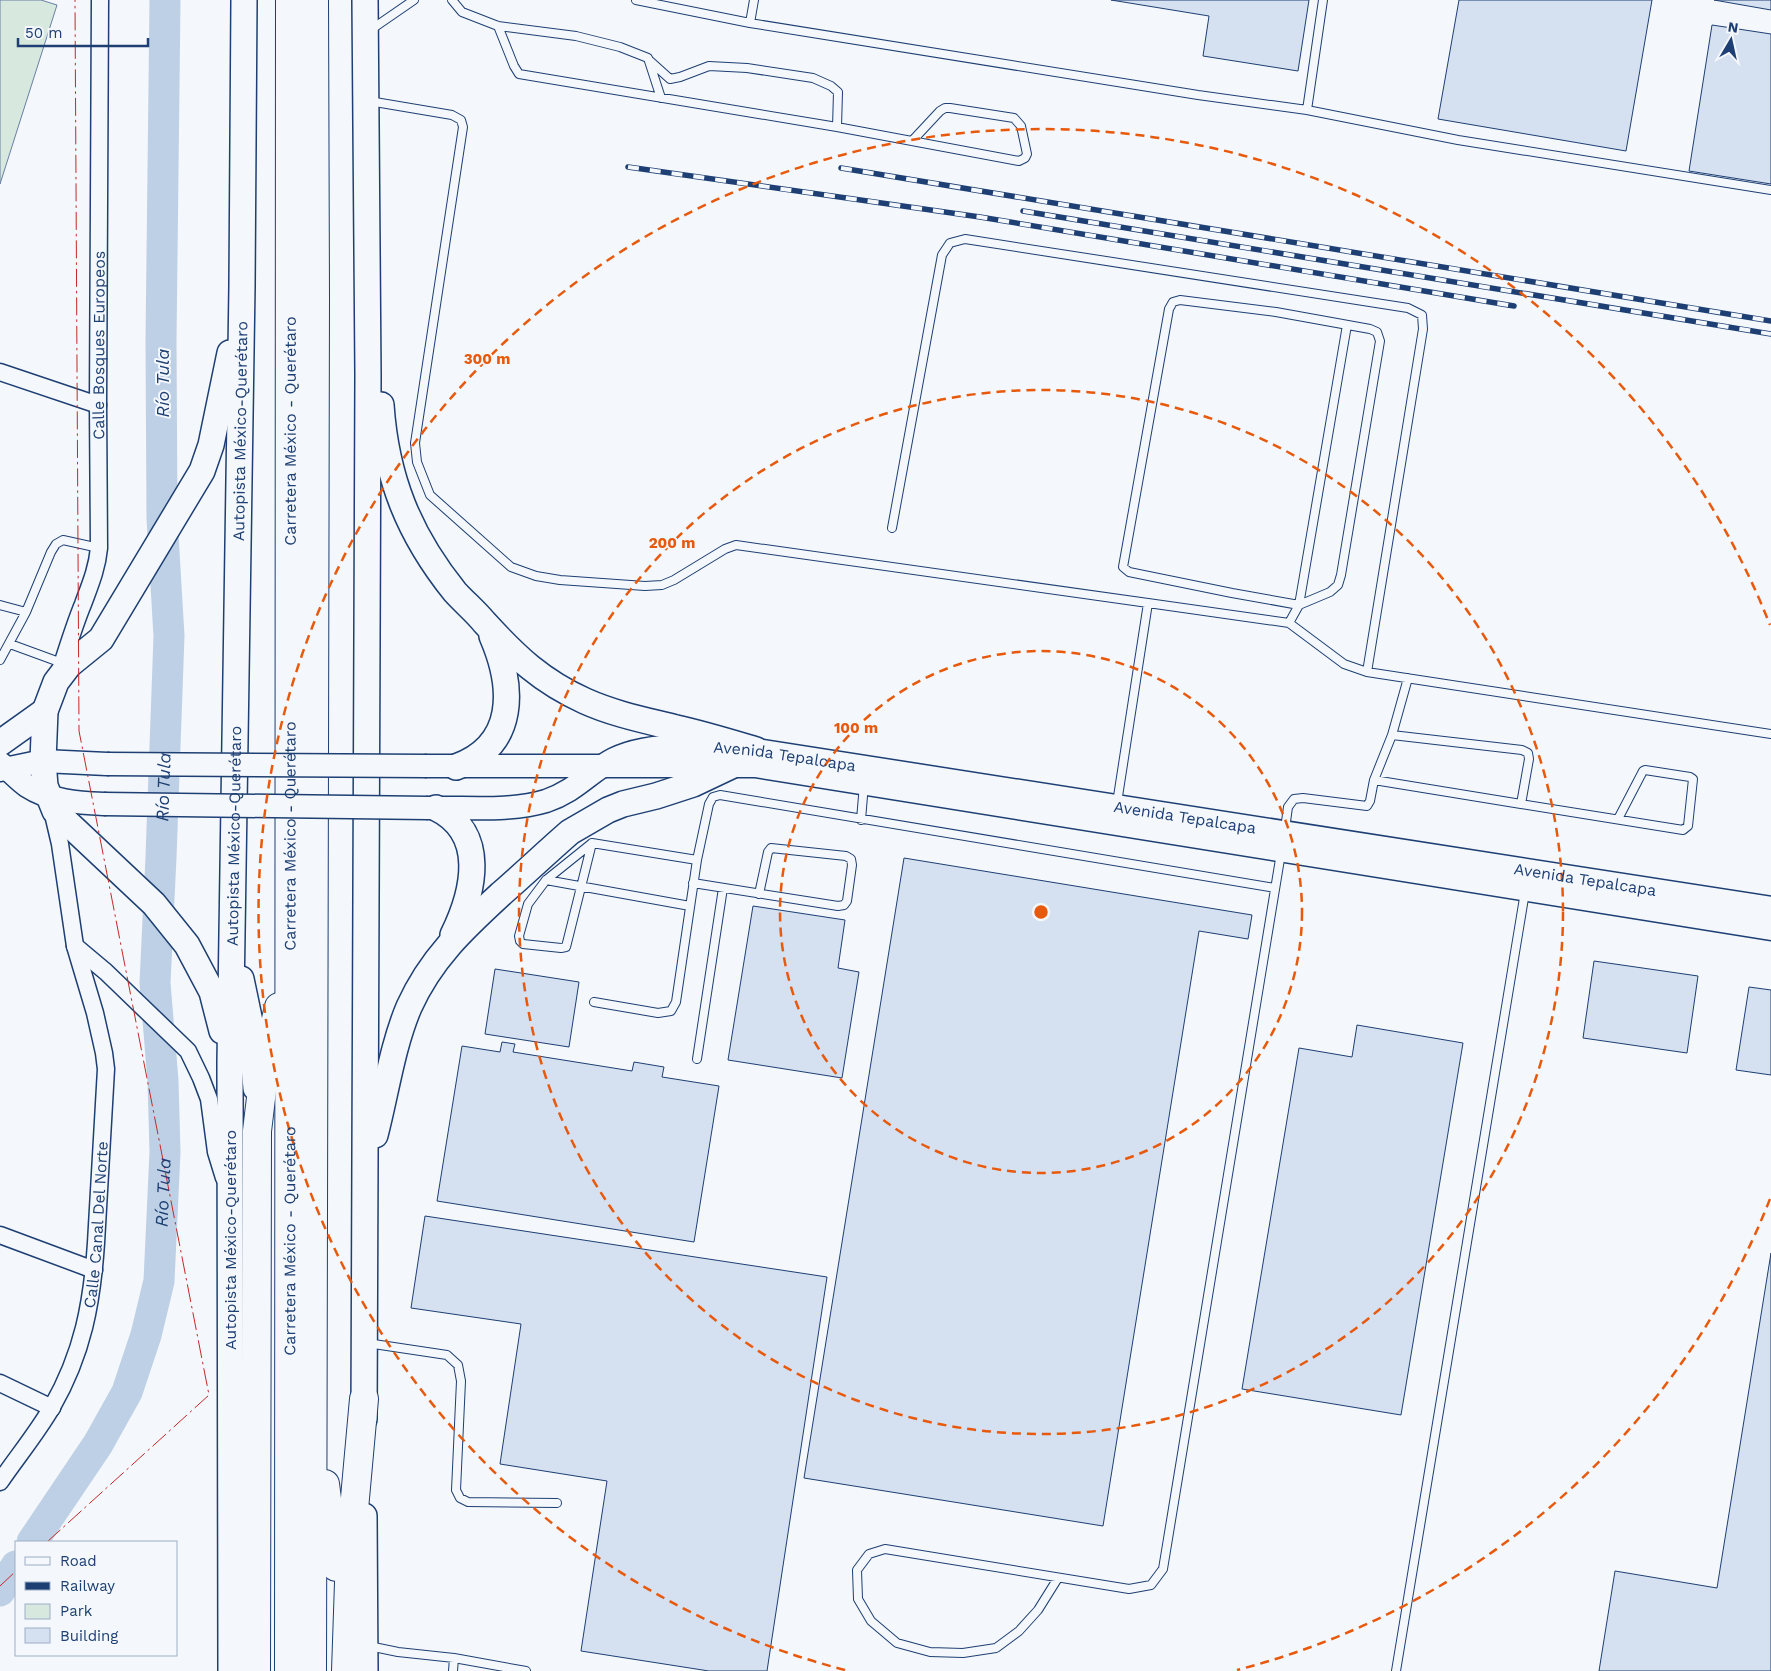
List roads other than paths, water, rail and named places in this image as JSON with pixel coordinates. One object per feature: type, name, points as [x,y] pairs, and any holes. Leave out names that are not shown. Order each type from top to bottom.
[{"type":"highway","name":"Carretera México - Querétaro","points":[[289,1671],[290,0]]},
{"type":"highway","name":"Carretera México - Querétaro","points":[[312,1671],[314,0]]},
{"type":"highway","points":[[256,1671],[256,1165],[258,1121],[265,1065],[272,1033],[289,980]]},
{"type":"highway","points":[[346,1671],[350,1553],[364,1400]]},
{"type":"highway","points":[[312,1424],[329,1508],[346,1671]]},
{"type":"main road","name":"Autopista México-Querétaro","points":[[231,1671],[230,1063],[242,286],[244,0]]},
{"type":"main road","points":[[365,0],[367,268],[365,1671]]},
{"type":"main road","points":[[367,268],[378,336],[382,420],[390,469],[409,521],[422,546],[456,593],[504,644],[532,669],[548,681],[584,700],[628,717],[756,750]]},
{"type":"main road","points":[[230,1063],[212,992],[187,945],[154,904],[55,811],[45,786],[42,761],[45,711],[59,672],[101,639],[195,483],[207,458],[212,445],[242,286]]},
{"type":"main road","points":[[456,767],[478,757],[488,749],[500,731],[506,712],[504,669],[492,636],[484,621]]},
{"type":"main road","points":[[0,744],[45,711]]},
{"type":"main road","name":"Avenida Tepalcapa","points":[[2,767],[27,786],[48,797],[75,802],[104,804],[432,808],[512,807],[540,802],[570,791],[601,767],[628,753],[657,748],[700,746],[756,750],[1116,805],[1283,841]]},
{"type":"main road","name":"Avenida Tepalcapa","points":[[2,767],[42,761],[107,764],[456,767],[755,766],[864,783],[1283,841],[1527,879],[1771,908]]},
{"type":"main road","points":[[366,1172],[397,1046],[409,1008],[429,971],[449,944],[466,926],[570,832],[588,820],[623,804],[693,784],[731,766]]},
{"type":"main road","points":[[432,808],[452,818],[459,825],[469,841],[472,859],[468,891],[449,944]]},
{"type":"main road","name":"Avenida Tepalcapa","points":[[1527,879],[1771,928]]},
{"type":"main road","points":[[232,940],[250,1022],[258,1121]]},
{"type":"street","name":"Calle Bosques Europeos","points":[[59,672],[96,571],[99,548],[100,0]]},
{"type":"street","points":[[0,372],[98,405]]},
{"type":"street","name":"Calle Canal Del Norte","points":[[0,1482],[52,1408],[69,1374],[80,1347],[86,1324],[94,1270],[106,1069],[95,1013],[75,946],[60,844],[48,797]]},
{"type":"street","points":[[75,946],[106,972],[188,1052],[209,1099],[216,1152],[229,1196]]},
{"type":"street","points":[[0,1235],[94,1270]]},
{"type":"street","points":[[0,1384],[52,1408]]},
{"type":"lane","points":[[366,34],[414,0]]},
{"type":"lane","points":[[452,0],[462,12],[498,26],[576,36],[620,46],[648,58],[670,79],[709,66],[747,68],[813,78],[831,86],[838,92],[837,127]]},
{"type":"lane","points":[[636,0],[750,23],[1306,110],[1458,140],[1771,190]]},
{"type":"lane","points":[[750,23],[754,0]]},
{"type":"lane","points":[[1306,110],[1323,0]]},
{"type":"lane","points":[[498,26],[519,74],[837,127],[912,141],[1019,160],[1025,158],[1027,154],[1021,126],[1014,118],[950,108],[940,111],[912,141]]},
{"type":"lane","points":[[648,58],[661,98]]},
{"type":"lane","points":[[366,100],[452,115],[461,120],[463,127],[415,443],[417,462],[430,495],[511,566],[536,576],[560,580],[645,586],[662,585],[674,580],[725,549],[736,545],[1289,623],[1344,664],[1367,672],[1771,734]]},
{"type":"lane","points":[[892,528],[942,256],[950,243],[965,239],[1408,308],[1422,315],[1423,329],[1367,672]]},
{"type":"lane","points":[[1180,300],[1276,312],[1347,325],[1370,328],[1377,332],[1380,341],[1338,585],[1330,592],[1299,605],[1232,594],[1129,572],[1123,567],[1169,309],[1173,302],[1180,300]]},
{"type":"lane","points":[[1289,623],[1299,605],[1347,325]]},
{"type":"lane","points":[[0,660],[26,612],[56,544],[63,540],[99,548]]},
{"type":"lane","points":[[1116,805],[1148,603]]},
{"type":"lane","points":[[0,605],[26,612]]},
{"type":"lane","points":[[10,644],[59,672]]},
{"type":"lane","points":[[1058,1578],[1038,1610],[1019,1631],[996,1648],[963,1653],[930,1652],[896,1643],[871,1621],[858,1599],[857,1570],[869,1554],[885,1549],[1129,1588],[1151,1585],[1163,1569],[1288,807],[1294,799],[1303,798],[1367,806],[1370,801],[1374,780],[1392,735],[1408,678]]},
{"type":"lane","points":[[1392,735],[1522,750],[1528,753],[1529,759],[1521,804]]},
{"type":"lane","points":[[1374,780],[1684,830],[1687,829],[1693,779],[1690,777],[1643,771],[1618,819]]},
{"type":"lane","points":[[861,820],[864,783]]},
{"type":"lane","points":[[594,1002],[658,1013],[670,1011],[676,1002],[697,860],[709,804],[713,797],[720,795],[1276,888]]},
{"type":"lane","points":[[592,843],[566,947],[523,944],[519,936],[528,904],[546,880],[592,843],[697,860]]},
{"type":"lane","points":[[694,884],[838,906],[844,905],[847,901],[852,865],[851,859],[846,856],[771,848],[768,852],[760,894]]},
{"type":"lane","points":[[1396,1671],[1527,879]]},
{"type":"lane","points":[[546,880],[690,906]]},
{"type":"lane","points":[[697,1060],[723,888]]},
{"type":"lane","points":[[365,1343],[447,1355],[458,1365],[461,1381],[456,1490],[460,1498],[468,1502],[557,1503]]},
{"type":"lane","points":[[364,1646],[454,1658],[526,1671]]},
{"type":"lane","points":[[453,1671],[454,1658]]},
{"type":"waterway","name":"Río Tula","points":[[33,1541],[98,1444],[127,1392],[146,1335],[159,1281],[165,1152],[163,1081],[155,983],[169,636],[162,518],[161,341],[165,0]]},
{"type":"waterway","name":"Río Tula","points":[[0,1591],[15,1568]]},
{"type":"railway","points":[[628,167],[980,217],[1514,306]]},
{"type":"railway","points":[[841,168],[1771,321]]},
{"type":"railway","points":[[1023,211],[1771,334]]}]
